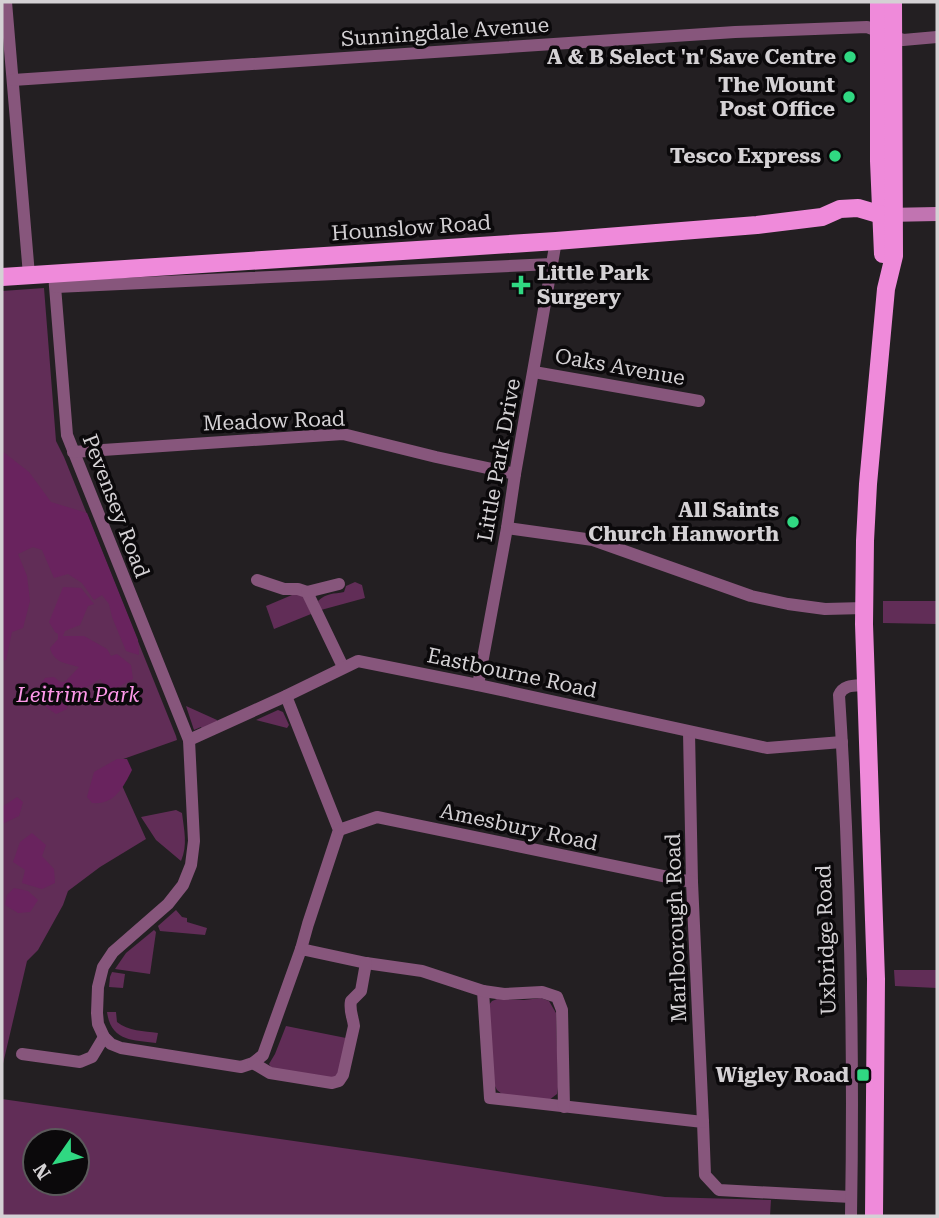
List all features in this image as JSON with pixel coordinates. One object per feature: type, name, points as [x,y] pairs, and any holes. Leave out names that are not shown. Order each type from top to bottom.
[{"type":"main road","points":[[879,2],[886,34]]},
{"type":"main road","points":[[874,1216],[876,979],[863,608],[868,484],[886,289],[883,263],[888,215],[879,161],[886,34],[892,2]]},
{"type":"main road","name":"Hounslow Road","points":[[2,277],[29,275],[55,281],[757,225],[822,217],[840,209],[858,208],[888,215],[937,214]]},
{"type":"street","points":[[6,2],[29,275]]},
{"type":"street","name":"Sunningdale Avenue","points":[[13,80],[735,32],[867,27],[903,40],[937,37]]},
{"type":"street","name":"Little Park Drive","points":[[478,684],[556,241]]},
{"type":"street","points":[[55,281],[552,264]]},
{"type":"street","name":"Pevensey Road","points":[[55,281],[67,435],[189,740]]},
{"type":"street","name":"Oaks Avenue","points":[[534,372],[699,401]]},
{"type":"street","name":"Meadow Road","points":[[73,452],[342,434],[515,474]]},
{"type":"street","points":[[507,528],[593,540],[751,596],[825,609],[863,608]]},
{"type":"street","points":[[257,580],[284,589],[307,592],[339,584]]},
{"type":"street","points":[[307,592],[343,667]]},
{"type":"street","name":"Eastbourne Road","points":[[189,740],[358,661],[478,684],[767,748],[842,742]]},
{"type":"street","name":"Uxbridge Road","points":[[851,1216],[852,1031],[839,695],[847,686],[866,685]]},
{"type":"street","points":[[189,740],[194,841],[191,866],[183,884],[168,904],[113,952],[103,967],[98,987],[98,1024],[104,1037],[121,1048],[241,1067],[253,1063],[263,1055],[301,950],[307,924],[339,830],[286,696]]},
{"type":"street","name":"Marlborough Road","points":[[689,732],[692,883],[703,1122]]},
{"type":"street","name":"Amesbury Road","points":[[339,830],[377,817],[692,883]]},
{"type":"street","points":[[301,950],[422,971],[483,991],[504,994],[542,992],[557,997],[562,1010],[564,1107]]},
{"type":"street","points":[[253,1063],[270,1073],[332,1083],[338,1081],[343,1075],[354,1026],[350,1013],[351,1001],[361,991],[366,963]]},
{"type":"street","points":[[483,991],[484,1098],[703,1122],[705,1175],[719,1190],[851,1197]]},
{"type":"street","points":[[22,1054],[80,1062],[92,1057],[104,1037]]},
{"type":"green space","name":"Leitrim Park","points":[[44,288],[56,441],[177,740],[112,763],[146,839],[100,867],[68,891],[38,950],[27,961],[2,1068],[2,291]]},
{"type":"green space","points":[[355,582],[362,585],[365,598],[321,610],[318,601],[321,598],[344,592],[346,586]]},
{"type":"green space","points":[[299,594],[305,598],[311,614],[274,629],[266,606]]},
{"type":"green space","points":[[883,601],[937,601],[937,624],[883,623]]},
{"type":"green space","points":[[186,706],[217,720],[217,722],[194,730]]},
{"type":"green space","points":[[278,710],[283,712],[289,725],[287,728],[256,720]]},
{"type":"green space","points":[[176,810],[182,813],[184,831],[181,861],[156,840],[141,817]]},
{"type":"green space","points":[[176,910],[182,917],[187,918],[187,922],[207,928],[205,935],[160,931],[158,926]]},
{"type":"green space","points":[[154,930],[156,932],[150,974],[115,969],[126,953]]},
{"type":"green space","points":[[894,970],[937,970],[937,988],[895,986]]},
{"type":"green space","points":[[112,972],[125,974],[123,988],[109,987]]},
{"type":"green space","points":[[541,998],[549,1001],[556,1013],[557,1094],[549,1100],[503,1095],[494,1084],[488,1006],[497,999]]},
{"type":"green space","points":[[107,1012],[116,1012],[117,1022],[126,1027],[158,1033],[156,1043],[131,1040],[118,1034],[109,1022]]},
{"type":"green space","points":[[286,1026],[346,1038],[339,1074],[335,1078],[273,1070],[269,1064]]},
{"type":"green space","points":[[2,1099],[665,1197],[771,1200],[770,1216],[2,1216]]},
{"type":"shaded area","points":[[2,451],[29,472],[51,502],[87,513],[138,640],[139,655],[126,651],[109,604],[102,595],[94,600],[82,583],[68,574],[54,578],[42,550],[33,547],[18,554],[27,576],[30,601],[23,628],[12,632],[6,660],[2,661]]},
{"type":"shaded area","points":[[63,587],[81,588],[94,604],[88,606],[80,625],[65,631],[63,636],[84,636],[107,649],[111,656],[117,654],[131,665],[133,679],[109,692],[100,679],[69,698],[67,709],[56,714],[46,707],[44,700],[49,695],[43,692],[41,684],[45,678],[54,677],[65,682],[79,667],[58,660],[50,648],[58,639],[58,634],[49,622]]},
{"type":"shaded area","points":[[117,759],[127,759],[132,770],[125,783],[112,798],[92,803],[87,797],[94,772]]},
{"type":"shaded area","points":[[17,797],[23,802],[19,816],[2,824],[2,807]]},
{"type":"shaded area","points":[[32,833],[46,845],[42,856],[54,869],[55,883],[42,889],[22,883],[25,870],[13,862],[20,842]]},
{"type":"shaded area","points":[[14,888],[28,891],[38,900],[30,912],[18,913],[5,905],[7,895]]},
{"type":"place","name":"A & B Select 'n' Save Centre","points":[[850,57]]},
{"type":"place","name":"The Mount Post Office","points":[[849,97]]},
{"type":"place","name":"Tesco Express","points":[[835,156]]},
{"type":"place","name":"Little Park Surgery","points":[[521,285]]},
{"type":"place","name":"All Saints Church Hanworth","points":[[793,522]]},
{"type":"place","name":"Wigley Road","points":[[863,1075]]}]
